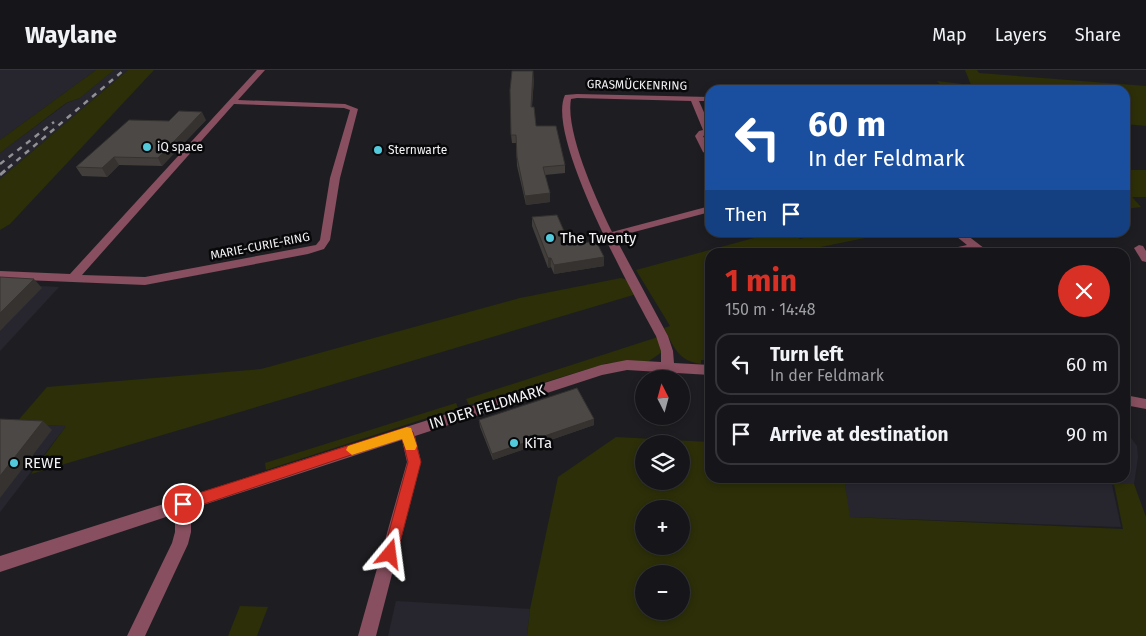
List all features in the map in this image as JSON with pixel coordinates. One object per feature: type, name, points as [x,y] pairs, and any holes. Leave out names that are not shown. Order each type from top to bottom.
[{"type":"street","points":[[73,278],[261,70]]},
{"type":"street","name":"GRASMÜCKENRING","points":[[608,236],[594,208],[576,155],[566,101],[568,98],[577,96],[705,99]]},
{"type":"street","points":[[694,98],[705,122]]},
{"type":"street","name":"MARIE-CURIE-RING","points":[[0,275],[152,280],[308,251],[324,243],[335,178],[354,109],[345,106],[232,102]]},
{"type":"street","points":[[705,133],[699,136],[705,148]]},
{"type":"street","points":[[668,367],[667,351],[662,336],[608,236],[705,210]]},
{"type":"street","points":[[963,237],[979,248]]},
{"type":"street","points":[[1139,248],[1146,260]]},
{"type":"street","name":"IN DER FELDMARK","points":[[0,564],[601,370],[627,366],[705,370]]},
{"type":"street","points":[[1130,401],[1146,404]]},
{"type":"street","points":[[367,636],[414,462],[407,432]]},
{"type":"street","points":[[136,636],[180,544],[183,532],[183,504]]},
{"type":"shaded area","points":[[0,70],[96,70],[0,140]]},
{"type":"shaded area","points":[[114,70],[128,70],[0,179],[0,153],[67,103],[80,98]]},
{"type":"shaded area","points":[[0,284],[59,287],[0,351]]},
{"type":"shaded area","name":"REWE","points":[[0,423],[66,426],[0,512]]},
{"type":"shaded area","points":[[1130,437],[1137,446],[1138,457],[1134,484],[1112,485],[1121,527],[849,517],[845,483],[1130,483]]},
{"type":"shaded area","points":[[396,601],[530,609],[527,636],[388,636]]},
{"type":"green space","points":[[96,70],[114,70],[80,98],[66,103],[0,153],[0,140]]},
{"type":"green space","points":[[128,70],[154,70],[10,224],[0,230],[0,179]]},
{"type":"green space","points":[[965,70],[977,70],[979,73],[1146,86],[1146,126],[1130,124],[1130,85],[971,85]]},
{"type":"green space","points":[[937,81],[971,85],[941,85]]},
{"type":"green space","points":[[1130,170],[1146,170],[1146,197],[1132,197],[1141,207],[1130,208]]},
{"type":"green space","points":[[757,237],[798,237],[800,239],[808,237],[870,237],[816,248],[717,248]]},
{"type":"green space","points":[[705,251],[705,360],[701,360],[701,364],[687,360],[674,347],[664,328],[670,326],[636,270]]},
{"type":"green space","points":[[621,278],[632,281],[640,293],[31,474],[66,426],[15,424],[47,387],[261,369],[520,298]]},
{"type":"green space","points":[[661,336],[662,352],[649,361],[608,363],[469,405],[466,399]]},
{"type":"green space","points":[[456,403],[458,408],[266,470],[265,463]]},
{"type":"green space","points":[[616,437],[635,438],[635,490],[690,490],[690,441],[705,442],[705,483],[845,483],[850,517],[1123,529],[1114,484],[1134,484],[1146,517],[1146,636],[527,636],[530,609],[558,477]]},
{"type":"green space","points":[[240,606],[268,607],[257,636],[228,636]]},
{"type":"building","points":[[512,71],[533,71],[531,107],[534,107],[536,126],[556,126],[565,165],[543,167],[550,193],[525,196],[517,157],[516,135],[511,135],[510,90]]},
{"type":"building","points":[[179,111],[202,112],[158,158],[114,157],[102,168],[76,167],[129,120],[169,121]]},
{"type":"building","name":"The Twenty","points":[[557,215],[570,245],[596,241],[604,257],[554,265],[551,258],[548,258],[532,217]]},
{"type":"building","points":[[0,277],[34,279],[0,313]]},
{"type":"building","name":"KiTa","points":[[577,388],[594,419],[492,454],[479,420]]},
{"type":"building","points":[[0,419],[43,421],[0,476]]},
{"type":"railway","points":[[8,168],[124,70]]},
{"type":"railway","points":[[0,164],[54,122]]},
{"type":"railway","points":[[0,175],[9,167]]},
{"type":"slow traffic","points":[[352,450],[407,432],[410,446]]},
{"type":"place","name":"iQ space","points":[[147,147]]},
{"type":"place","name":"Sternwarte","points":[[378,150]]},
{"type":"place","name":"The Twenty","points":[[550,238]]},
{"type":"place","name":"KiTa","points":[[514,443]]},
{"type":"place","name":"REWE","points":[[14,463]]},
{"type":"route","points":[[183,504],[407,432],[414,462],[390,554]]}]
